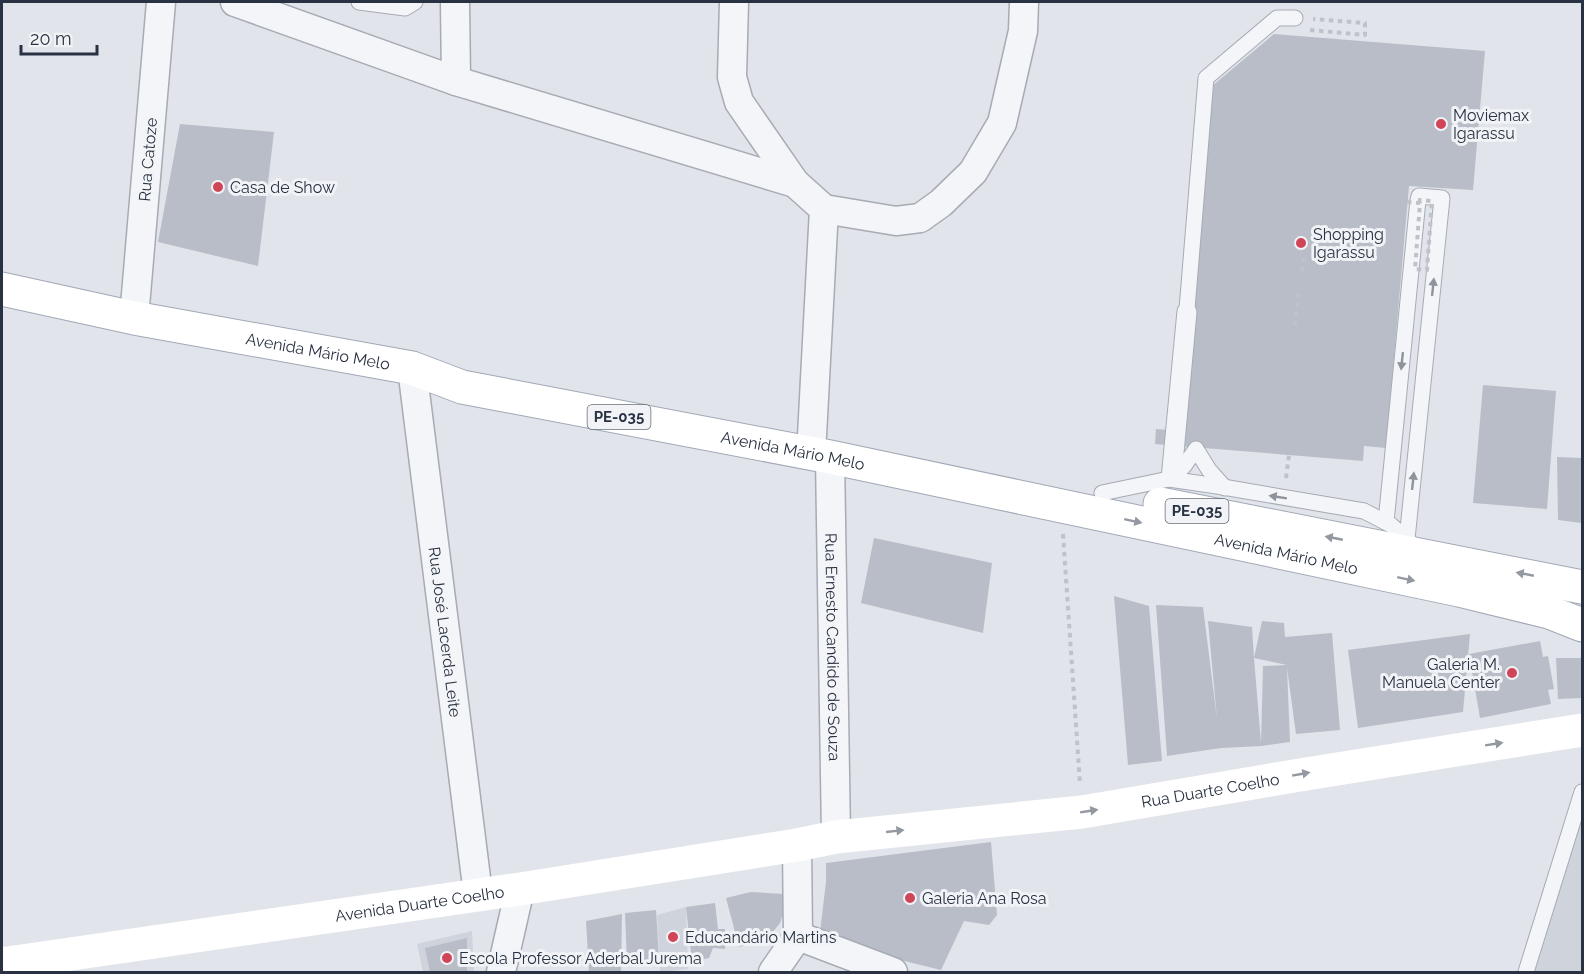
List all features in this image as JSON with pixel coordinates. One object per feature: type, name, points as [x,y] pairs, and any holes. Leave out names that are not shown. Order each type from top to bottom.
[{"type":"main road","name":"Avenida Mário Melo","points":[[2,289],[134,318],[412,368],[462,387],[1416,547],[1582,587]]},
{"type":"main road","name":"Avenida Mário Melo","points":[[821,446],[1061,506],[1459,590],[1549,612],[1582,625]]},
{"type":"main road","name":"Rua Duarte Coelho","points":[[836,837],[1082,812],[1582,730]]},
{"type":"main road","name":"Avenida Duarte Coelho","points":[[2,964],[520,889],[836,837]]},
{"type":"street","name":"Rua Catoze","points":[[134,318],[161,2]]},
{"type":"street","points":[[235,2],[456,81],[795,183]]},
{"type":"street","points":[[455,2],[456,81]]},
{"type":"street","points":[[734,2],[732,77],[739,102],[795,183],[824,209],[896,221],[920,218],[941,203],[973,172],[1002,123],[1023,31],[1024,2]]},
{"type":"street","name":"Rua Ernesto Candido de Souza","points":[[824,209],[821,446],[836,837]]},
{"type":"street","name":"Rua José Lacerda Leite","points":[[412,368],[478,894]]},
{"type":"street","points":[[773,972],[798,936],[797,845]]},
{"type":"street","points":[[501,972],[520,889]]},
{"type":"street","points":[[798,936],[893,972]]},
{"type":"lane","points":[[358,2],[405,8],[415,2]]},
{"type":"lane","points":[[1169,479],[1177,446],[1206,78],[1277,18],[1295,18]]},
{"type":"lane","points":[[1386,522],[1412,201],[1419,196],[1442,198],[1416,547]]},
{"type":"lane","points":[[1169,479],[1184,466],[1197,449],[1209,470],[1225,488]]},
{"type":"lane","points":[[1102,493],[1169,479],[1364,511],[1386,522],[1416,547]]},
{"type":"lane","points":[[1526,972],[1582,792]]},
{"type":"path","points":[[1295,18],[1365,23],[1365,34],[1306,30]]},
{"type":"path","points":[[1412,201],[1432,201],[1427,270],[1415,269],[1420,203],[1412,201]]},
{"type":"path","points":[[1302,271],[1304,258]]},
{"type":"path","points":[[1296,325],[1299,290]]},
{"type":"path","points":[[1061,506],[1082,812]]},
{"type":"shaded area","points":[[1582,801],[1582,972],[1521,972]]},
{"type":"shaded area","name":"Educandário Martins","points":[[686,907],[688,969],[660,972],[657,915]]},
{"type":"shaded area","name":"Escola Professor Aderbal Jurema","points":[[472,931],[474,972],[423,972],[417,944]]},
{"type":"building","name":"Shopping Igarassu","points":[[1274,34],[1485,51],[1473,190],[1409,186],[1386,448],[1364,446],[1363,461],[1155,444],[1156,429],[1182,431],[1212,86]]},
{"type":"building","name":"Casa de Show","points":[[180,124],[274,132],[258,266],[158,242]]},
{"type":"building","points":[[1483,385],[1556,391],[1547,509],[1473,503]]},
{"type":"building","points":[[1557,457],[1582,458],[1582,523],[1558,520]]},
{"type":"building","points":[[874,538],[992,563],[983,633],[861,603]]},
{"type":"building","points":[[1114,596],[1149,606],[1162,761],[1128,765]]},
{"type":"building","points":[[1156,605],[1203,607],[1217,719],[1208,621],[1252,627],[1254,658],[1262,621],[1284,623],[1285,637],[1332,633],[1340,730],[1296,734],[1287,668],[1290,742],[1221,748],[1167,756]],"holes":[[[1254,658],[1287,665],[1263,666],[1261,743]]]},
{"type":"building","points":[[1470,634],[1463,712],[1358,728],[1348,650]]},
{"type":"building","name":"Galeria M. Manuela Center","points":[[1540,641],[1543,657],[1548,656],[1554,689],[1548,690],[1551,704],[1480,718],[1469,654]]},
{"type":"building","points":[[1556,658],[1582,658],[1582,698],[1558,699]]},
{"type":"building","name":"Galeria Ana Rosa","points":[[991,842],[997,915],[989,925],[964,921],[941,970],[819,940],[826,863]]},
{"type":"building","points":[[751,892],[784,894],[785,908],[780,923],[772,933],[754,936],[754,943],[739,947],[726,898]]},
{"type":"building","points":[[715,903],[718,929],[725,929],[725,949],[713,948],[709,958],[692,962],[686,907]]},
{"type":"building","points":[[656,910],[659,959],[627,962],[625,913]]},
{"type":"building","points":[[622,914],[621,972],[589,972],[586,921]]},
{"type":"building","name":"Escola Professor Aderbal Jurema","points":[[467,938],[467,972],[430,972],[425,948]]},
{"type":"place","name":"Moviemax Igarassu","points":[[1441,124]]},
{"type":"place","name":"Casa de Show","points":[[218,187]]},
{"type":"place","name":"Shopping Igarassu","points":[[1301,243]]},
{"type":"place","name":"Galeria M. Manuela Center","points":[[1512,673]]},
{"type":"place","name":"Galeria Ana Rosa","points":[[910,898]]},
{"type":"place","name":"Educandário Martins","points":[[673,937]]},
{"type":"place","name":"Escola Professor Aderbal Jurema","points":[[447,958]]}]
